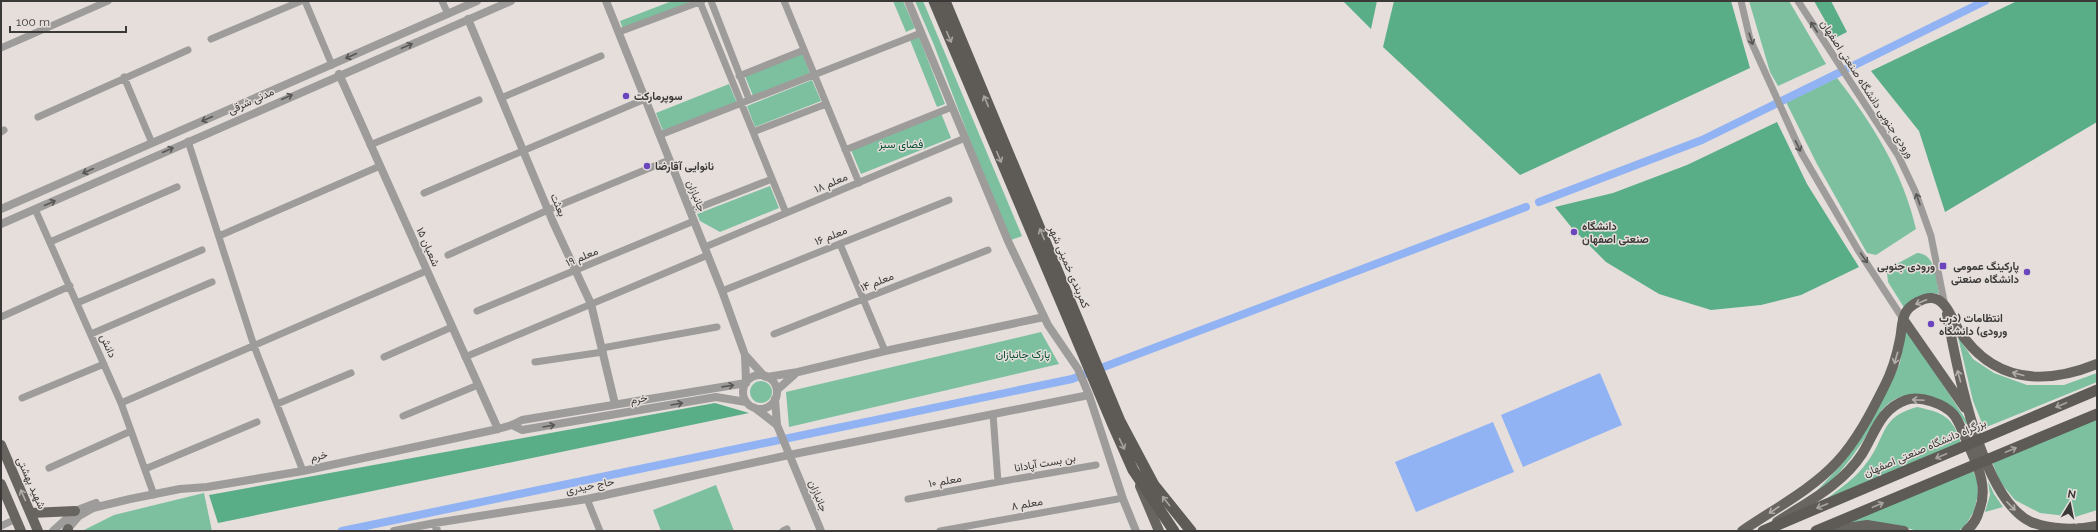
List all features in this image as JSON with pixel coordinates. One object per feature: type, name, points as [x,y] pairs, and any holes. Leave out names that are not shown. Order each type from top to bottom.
[{"type":"highway","name":"کمربندی خمینی شهر","points":[[934,1],[1074,324]]},
{"type":"highway","name":"کمربندی خمینی شهر","points":[[944,1],[1074,324],[1095,384],[1134,470],[1174,531]]},
{"type":"highway","name":"کمربندی خمینی شهر","points":[[1095,384],[1120,421],[1154,485],[1191,531]]},
{"type":"highway","name":"بزرگراه دانشگاه صنعتی اصفهان","points":[[1762,531],[2097,390]]},
{"type":"highway","points":[[1816,531],[2097,414]]},
{"type":"main road","points":[[1742,531],[1811,485],[1827,472],[1848,450],[1865,424],[1886,385],[1896,360],[1903,319],[1906,311],[1922,300],[1932,298],[1945,306],[1968,342],[1984,358],[2016,374],[2050,378],[2065,375],[2097,364]]},
{"type":"main road","points":[[1945,306],[1956,364],[1969,414],[1991,473],[2005,500],[2031,522],[2069,529],[2097,526]]},
{"type":"main road","points":[[1903,319],[1969,414]]},
{"type":"main road","points":[[1762,531],[1837,483],[1851,470],[1862,454],[1887,410],[1908,399],[1924,400],[1940,405],[1953,414],[1979,469],[1983,481],[1982,506],[1976,519],[1966,531]]},
{"type":"main road","name":"شهید بهشتی","points":[[1,445],[38,531]]},
{"type":"main road","points":[[1134,470],[1159,531]]},
{"type":"main road","points":[[1,484],[18,526]]},
{"type":"main road","points":[[31,513],[75,511]]},
{"type":"main road","points":[[1827,531],[1867,525],[1904,531]]},
{"type":"street","points":[[1,48],[108,1]]},
{"type":"street","points":[[211,39],[301,1]]},
{"type":"street","points":[[305,1],[332,65]]},
{"type":"street","points":[[442,1],[448,14]]},
{"type":"street","name":"مدنی شرقی","points":[[1,209],[477,1]]},
{"type":"street","name":"مدنی شرقی","points":[[1,224],[339,74],[510,1]]},
{"type":"street","name":"جانبازان","points":[[606,1],[722,291],[745,355]]},
{"type":"street","points":[[619,32],[702,1],[741,103],[786,213]]},
{"type":"street","points":[[711,1],[749,100]]},
{"type":"street","points":[[784,1],[859,183]]},
{"type":"street","points":[[908,1],[1008,241],[1044,317],[1078,369],[1095,384],[1089,395],[1123,499],[1136,531]]},
{"type":"street","points":[[1741,1],[1750,40],[1770,87],[1802,154],[1830,204],[1903,319]]},
{"type":"street","name":"ورودی جنوبی دانشگاه صنعتی اصفهان","points":[[1798,1],[1898,155],[1915,191],[1931,236],[1945,306]]},
{"type":"street","name":"بعثت","points":[[468,19],[548,210],[591,304],[614,404]]},
{"type":"street","points":[[660,135],[921,33]]},
{"type":"street","points":[[38,117],[124,77],[188,50]]},
{"type":"street","points":[[739,76],[804,50]]},
{"type":"street","points":[[501,98],[602,56]]},
{"type":"street","name":"۱۵ شعبان","points":[[339,74],[498,429]]},
{"type":"street","points":[[124,77],[152,143]]},
{"type":"street","points":[[424,193],[645,99]]},
{"type":"street","points":[[370,144],[480,100]]},
{"type":"street","points":[[753,132],[826,104]]},
{"type":"street","points":[[845,150],[952,107]]},
{"type":"street","name":"معلم ۱۸","points":[[465,357],[591,304],[786,213],[965,138]]},
{"type":"street","points":[[188,141],[254,346],[303,471]]},
{"type":"street","points":[[448,255],[548,210],[669,160]]},
{"type":"street","points":[[218,236],[380,166]]},
{"type":"street","points":[[690,211],[772,179]]},
{"type":"street","points":[[50,242],[177,186]]},
{"type":"street","name":"معلم ۱۶","points":[[722,291],[949,200]]},
{"type":"street","name":"دانش","points":[[36,209],[121,403],[154,495]]},
{"type":"street","name":"معلم ۱۹","points":[[477,311],[694,221]]},
{"type":"street","points":[[840,244],[885,351]]},
{"type":"street","points":[[77,303],[202,250]]},
{"type":"street","name":"معلم ۱۴","points":[[774,334],[864,300],[988,250]]},
{"type":"street","points":[[121,403],[426,271]]},
{"type":"street","points":[[91,334],[212,282]]},
{"type":"street","points":[[1,317],[70,286]]},
{"type":"street","points":[[746,383],[755,376],[798,372],[885,351],[1044,317]]},
{"type":"street","points":[[535,362],[717,327]]},
{"type":"street","points":[[384,356],[452,328]]},
{"type":"street","points":[[745,355],[765,376],[772,380],[777,390]]},
{"type":"street","points":[[745,355],[746,383],[743,392],[746,402],[777,425]]},
{"type":"street","points":[[22,398],[104,364]]},
{"type":"street","points":[[777,425],[775,399],[777,390],[798,372]]},
{"type":"street","points":[[277,404],[351,373]]},
{"type":"street","name":"خرم","points":[[53,531],[75,511],[93,504],[303,471],[498,429],[522,420],[746,383]]},
{"type":"street","points":[[403,416],[478,385]]},
{"type":"street","points":[[714,388],[716,397]]},
{"type":"street","name":"حاج حیدری","points":[[394,531],[435,522],[587,499],[790,455],[1089,395]]},
{"type":"street","name":"خرم","points":[[512,425],[522,430],[716,397],[746,402]]},
{"type":"street","points":[[755,408],[766,408],[775,399]]},
{"type":"street","points":[[993,414],[998,482]]},
{"type":"street","points":[[145,470],[257,422]]},
{"type":"street","name":"جانبازان","points":[[777,425],[821,531]]},
{"type":"street","points":[[49,468],[131,431]]},
{"type":"street","name":"بن بست آپادانا","points":[[986,485],[1096,465]]},
{"type":"street","name":"معلم ۱۰","points":[[908,499],[986,485]]},
{"type":"street","name":"خرم","points":[[67,530],[79,516],[92,508],[130,499]]},
{"type":"street","points":[[587,499],[600,531]]},
{"type":"street","name":"معلم ۸","points":[[940,531],[1118,499]]},
{"type":"street","points":[[435,522],[438,531]]},
{"type":"street","points":[[1,526],[18,526]]},
{"type":"green space","points":[[672,1],[693,1],[623,29],[620,21]]},
{"type":"green space","points":[[893,1],[903,1],[915,28],[906,32]]},
{"type":"green space","points":[[915,1],[923,1],[1022,236],[1008,241],[934,45]]},
{"type":"green space","points":[[1343,1],[1377,1],[1371,29]]},
{"type":"green space","points":[[1394,1],[1731,1],[1750,68],[1520,175],[1383,47]]},
{"type":"green space","points":[[1749,1],[1789,1],[1826,64],[1778,86],[1770,72]]},
{"type":"green space","points":[[1814,1],[1831,1],[1847,32],[1835,38]]},
{"type":"green space","points":[[2017,1],[2097,1],[2097,122],[1945,212],[1919,131],[1871,71]]},
{"type":"green space","name":"فضای سبز","points":[[919,37],[945,104],[937,107],[910,40]]},
{"type":"green space","points":[[802,53],[810,73],[753,96],[745,76]]},
{"type":"green space","points":[[1837,78],[1874,131],[1895,168],[1916,229],[1876,255],[1867,253],[1817,164],[1786,102]]},
{"type":"green space","points":[[812,80],[821,101],[755,127],[747,106]]},
{"type":"green space","points":[[729,84],[737,103],[663,131],[656,113]]},
{"type":"green space","name":"فضای سبز","points":[[941,113],[951,138],[861,174],[851,150]]},
{"type":"green space","points":[[1777,122],[1807,184],[1859,267],[1801,295],[1761,305],[1711,310],[1659,294],[1606,262],[1572,228],[1555,207],[1613,193],[1687,165]]},
{"type":"green space","points":[[770,186],[779,208],[720,232],[700,221],[697,214]]},
{"type":"green space","points":[[1917,253],[1923,254],[1932,262],[1939,294],[1924,294],[1912,301],[1905,309],[1888,282],[1887,273],[1891,267]]},
{"type":"green space","points":[[1906,328],[1968,423],[1966,424],[1958,414],[1937,399],[1925,395],[1913,394],[1902,396],[1891,402],[1881,411],[1843,468],[1823,488],[1812,496],[1842,464],[1889,385],[1900,363]]},
{"type":"green space","name":"پارک جانبازان","points":[[1041,332],[1059,364],[789,427],[786,392]]},
{"type":"green space","points":[[1958,337],[1973,359],[1994,373],[2027,385],[2064,385],[2097,373],[2097,382],[1984,428],[1973,401]]},
{"type":"green space","points":[[761,381],[769,384],[772,392],[769,400],[761,403],[753,400],[750,392],[753,384]]},
{"type":"green space","points":[[715,403],[749,413],[218,523],[209,495]]},
{"type":"green space","points":[[1917,407],[1934,411],[1946,417],[1954,427],[1961,443],[1825,500],[1864,467],[1890,422],[1896,416],[1905,411]]},
{"type":"green space","points":[[2097,419],[2097,510],[2075,517],[2040,513],[2015,500],[2000,482],[1991,459]]},
{"type":"green space","points":[[1973,471],[1977,480],[1978,494],[1974,511],[1965,526],[1958,531],[1917,531],[1897,525],[1873,522],[1840,525]]},
{"type":"green space","points":[[1988,481],[1994,494],[2003,507],[1985,512],[1990,495]]},
{"type":"green space","points":[[716,485],[734,531],[661,531],[653,510]]},
{"type":"green space","points":[[204,493],[212,531],[82,531],[114,515]]},
{"type":"water","points":[[1600,373],[1622,425],[1523,467],[1501,415]]},
{"type":"water","points":[[1493,422],[1514,472],[1416,512],[1395,462]]},
{"type":"waterway","points":[[1539,202],[1702,140],[1985,1]]},
{"type":"waterway","points":[[342,531],[1072,379],[1526,207]]},
{"type":"place","name":"سوپرمارکت","points":[[626,96]]},
{"type":"place","name":"نانوایی آقارضا","points":[[647,166]]},
{"type":"place","name":"دانشگاه صنعتی اصفهان","points":[[1574,232]]},
{"type":"place","name":"ورودی جنوبی","points":[[1943,266]]},
{"type":"place","name":"پارکینگ عمومی دانشگاه صنعتی","points":[[2027,272]]},
{"type":"place","name":"انتظامات (درب ورودی) دانشگاه","points":[[1931,324]]}]
